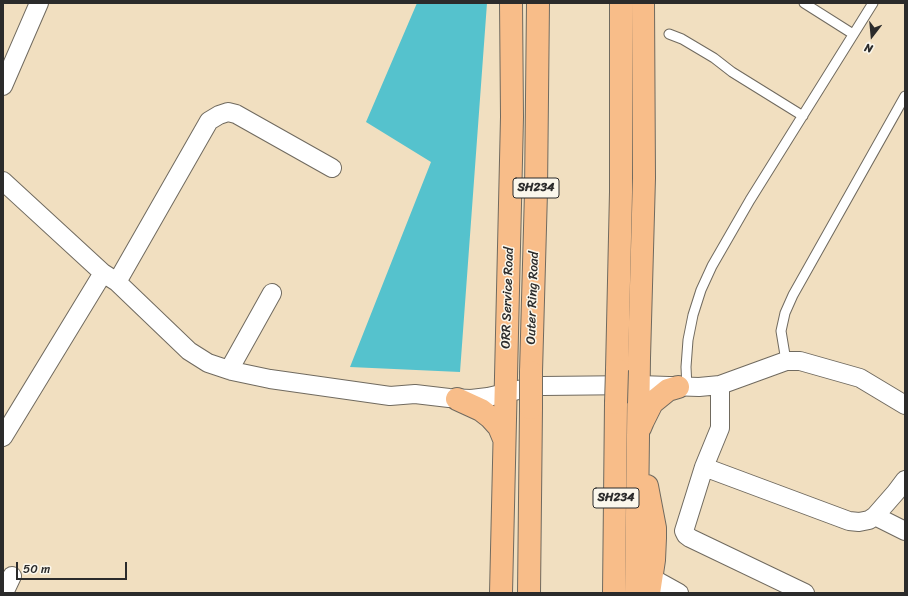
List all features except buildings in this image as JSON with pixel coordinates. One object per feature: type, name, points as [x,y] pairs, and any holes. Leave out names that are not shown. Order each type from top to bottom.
[{"type":"main road","name":"ORR Service Road","points":[[501,593],[512,117],[511,3]]},
{"type":"main road","name":"Outer Ring Road","points":[[529,593],[530,408],[536,192],[538,3]]},
{"type":"main road","name":"SH234","points":[[614,593],[616,403],[621,185],[621,3]]},
{"type":"main road","points":[[636,593],[644,178],[643,3]]},
{"type":"main road","points":[[639,434],[643,421],[652,403],[668,390],[682,388]]},
{"type":"main road","points":[[457,398],[481,410],[490,417],[499,427],[504,439]]},
{"type":"main road","points":[[638,458],[649,490],[655,528],[654,560],[651,585]]},
{"type":"street","points":[[3,86],[39,3]]},
{"type":"street","points":[[5,430],[110,278],[209,120],[219,114],[228,112],[236,114],[332,168]]},
{"type":"street","points":[[3,181],[189,351],[208,363],[229,370],[270,380],[390,396],[415,394],[457,398],[482,398],[542,386],[639,385],[682,388],[720,385],[786,361],[800,362],[860,378],[905,405]]},
{"type":"street","points":[[229,370],[272,293]]},
{"type":"street","points":[[720,385],[720,428],[704,467],[684,531],[690,538],[805,593]]},
{"type":"street","points":[[704,467],[850,522],[869,520],[875,516],[905,480]]},
{"type":"street","points":[[875,516],[905,531]]},
{"type":"street","points":[[4,593],[12,576]]},
{"type":"street","points":[[651,585],[679,593]]},
{"type":"lane","points":[[804,3],[853,34]]},
{"type":"lane","points":[[682,388],[686,367],[688,340],[693,315],[701,290],[712,266],[746,207],[873,3]]},
{"type":"lane","points":[[669,34],[698,48],[748,82],[803,116]]},
{"type":"lane","points":[[786,361],[781,331],[785,313],[793,295],[905,96]]},
{"type":"water","points":[[417,3],[487,3],[460,372],[350,367],[431,162],[366,122]]}]
